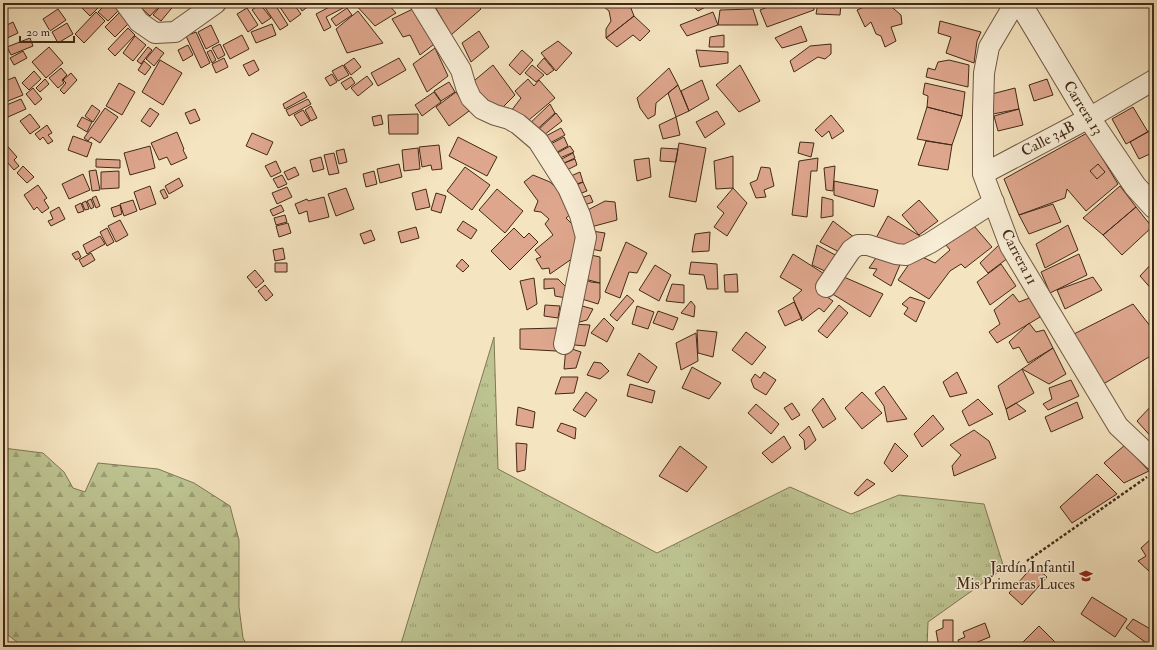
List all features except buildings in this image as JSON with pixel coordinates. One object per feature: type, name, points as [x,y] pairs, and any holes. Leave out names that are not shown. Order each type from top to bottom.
[{"type":"street","points":[[125,3],[139,22],[155,33],[175,32],[216,3]]},
{"type":"street","points":[[420,3],[461,70],[471,98],[482,109],[495,115],[509,118],[538,141],[568,188],[580,214],[586,237],[564,344]]},
{"type":"street","name":"Carrera 11","points":[[1015,3],[989,47],[984,73],[983,174],[1010,246],[1118,426],[1151,468]]},
{"type":"street","name":"Carrera 13","points":[[1020,3],[1088,118],[1135,186],[1154,207]]},
{"type":"street","name":"Calle 34B","points":[[983,174],[1088,118],[1154,80]]},
{"type":"street","points":[[826,287],[851,250],[858,245],[868,245],[896,254],[906,254],[930,243],[994,202]]},
{"type":"path","points":[[1027,561],[1151,468]]},
{"type":"green space","points":[[494,337],[498,469],[657,553],[790,487],[851,514],[899,495],[984,504],[1004,568],[928,622],[927,647],[400,647]]},
{"type":"green space","points":[[3,448],[43,453],[64,472],[73,488],[85,492],[98,463],[158,469],[194,483],[230,506],[239,540],[239,607],[243,638],[248,647],[15,647],[17,642],[3,631]]},
{"type":"place","name":"Jardín Infantil Mis Primeras Luces","points":[[1086,576]]}]
